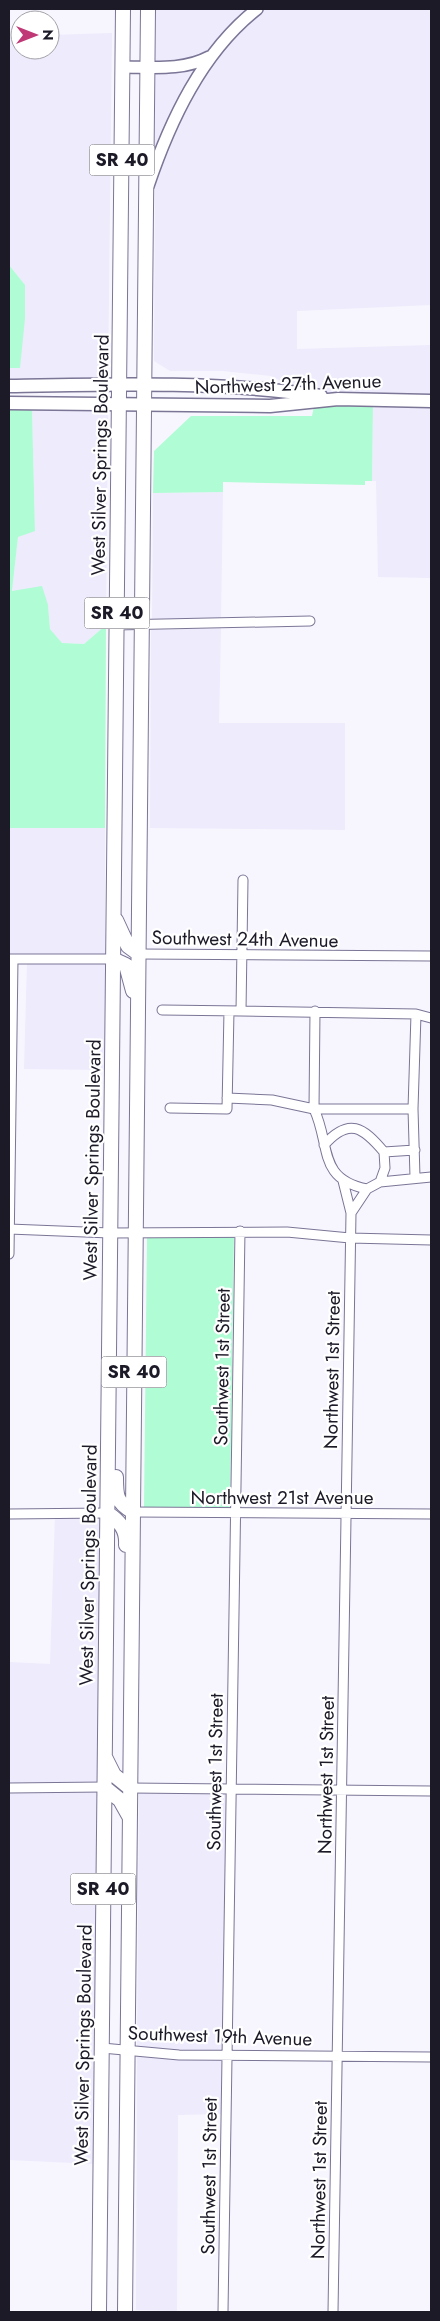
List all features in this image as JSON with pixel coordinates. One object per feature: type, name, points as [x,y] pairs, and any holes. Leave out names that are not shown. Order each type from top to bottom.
[{"type":"main road","name":"West Silver Springs Boulevard","points":[[99,2312],[124,9]]},
{"type":"main road","name":"SR 40","points":[[125,2312],[146,385],[148,9]]},
{"type":"main road","points":[[9,386],[146,385],[268,388],[338,399]]},
{"type":"main road","name":"Northwest 27th Avenue","points":[[9,403],[270,406],[338,399],[431,401]]},
{"type":"main road","points":[[114,915],[128,946],[139,954]]},
{"type":"main road","points":[[113,959],[122,961],[126,965],[138,1005]]},
{"type":"main road","points":[[108,1394],[116,1405],[116,1491],[122,1506],[133,1512]]},
{"type":"main road","points":[[107,1513],[116,1519],[126,1538],[126,1600],[132,1605]]},
{"type":"main road","points":[[105,1757],[114,1774],[130,1788]]},
{"type":"main road","points":[[104,1787],[120,1800],[130,1816]]},
{"type":"street","points":[[147,190],[169,130],[209,57],[240,22],[257,9]]},
{"type":"street","points":[[122,67],[184,67],[196,64],[209,57]]},
{"type":"street","points":[[116,626],[310,621]]},
{"type":"street","points":[[241,1011],[243,880]]},
{"type":"street","name":"Southwest 24th Avenue","points":[[139,954],[431,956]]},
{"type":"street","points":[[9,1254],[11,959],[113,959]]},
{"type":"street","points":[[162,1010],[416,1014],[431,1018]]},
{"type":"street","points":[[170,1108],[227,1109],[229,1011]]},
{"type":"street","points":[[315,1011],[314,1109],[324,1145],[330,1165],[336,1175],[343,1181],[368,1189]]},
{"type":"street","points":[[415,1177],[416,1014]]},
{"type":"street","points":[[227,1098],[272,1100],[314,1109],[414,1109]]},
{"type":"street","points":[[324,1145],[341,1129],[351,1127],[362,1130],[384,1152],[385,1168],[380,1182]]},
{"type":"street","points":[[384,1152],[415,1150]]},
{"type":"street","points":[[351,1213],[368,1189],[380,1182],[415,1177],[431,1177]]},
{"type":"street","name":"Northwest 1st Street","points":[[333,2312],[351,1213],[343,1181]]},
{"type":"street","points":[[9,1229],[110,1233],[287,1232],[350,1238],[431,1240]]},
{"type":"street","name":"Southwest 1st Street","points":[[223,2312],[240,1231]]},
{"type":"street","name":"Northwest 21st Avenue","points":[[133,1512],[431,1514]]},
{"type":"street","points":[[9,1514],[107,1513]]},
{"type":"street","points":[[9,1788],[104,1787]]},
{"type":"street","points":[[130,1788],[431,1791]]},
{"type":"street","name":"Southwest 19th Avenue","points":[[102,2048],[127,2049],[161,2054],[227,2056],[431,2057]]},
{"type":"shaded area","points":[[156,9],[249,9],[237,18],[205,54],[194,60],[155,62]]},
{"type":"shaded area","points":[[265,9],[431,9],[431,305],[297,311],[297,349],[431,345],[431,396],[339,394],[296,388],[271,376],[223,371],[170,371],[154,361],[155,184],[174,132],[214,61],[244,25]]},
{"type":"shaded area","points":[[112,33],[108,380],[9,381],[9,368],[20,367],[25,285],[9,265],[9,37],[10,60],[60,60],[60,35]]},
{"type":"shaded area","points":[[197,69],[155,150],[155,72]]},
{"type":"shaded area","points":[[373,404],[431,406],[431,578],[378,577],[376,481],[372,481]]},
{"type":"shaded area","points":[[32,409],[108,410],[106,625],[84,644],[62,643],[50,629],[48,605],[12,592],[18,537],[35,530]]},
{"type":"shaded area","points":[[223,492],[221,619],[152,621],[153,493]]},
{"type":"shaded area","points":[[221,628],[219,723],[345,723],[345,830],[150,828],[151,630]]},
{"type":"shaded area","points":[[9,828],[105,828],[105,954],[9,954]]},
{"type":"shaded area","points":[[27,963],[105,964],[105,1070],[24,1069]]},
{"type":"shaded area","points":[[55,1514],[102,1516],[99,1783],[9,1783],[9,1662],[50,1664]]},
{"type":"shaded area","points":[[98,1792],[95,2164],[9,2160],[9,1793]]},
{"type":"shaded area","points":[[139,1792],[226,1793],[222,2052],[137,2046]]},
{"type":"shaded area","points":[[137,2055],[161,2059],[222,2061],[221,2114],[178,2115],[177,2311],[136,2310]]},
{"type":"green space","points":[[9,265],[25,285],[25,318],[20,368],[9,368]]},
{"type":"green space","points":[[338,403],[373,404],[372,481],[365,481],[365,485],[223,482],[223,492],[153,493],[154,451],[191,416],[312,416],[314,406]]},
{"type":"green space","points":[[9,409],[32,409],[35,531],[18,537],[12,591],[42,586],[48,605],[50,629],[62,643],[84,644],[106,625],[105,828],[9,828]]},
{"type":"green space","points":[[234,1234],[230,1508],[144,1508],[147,1237]]}]
